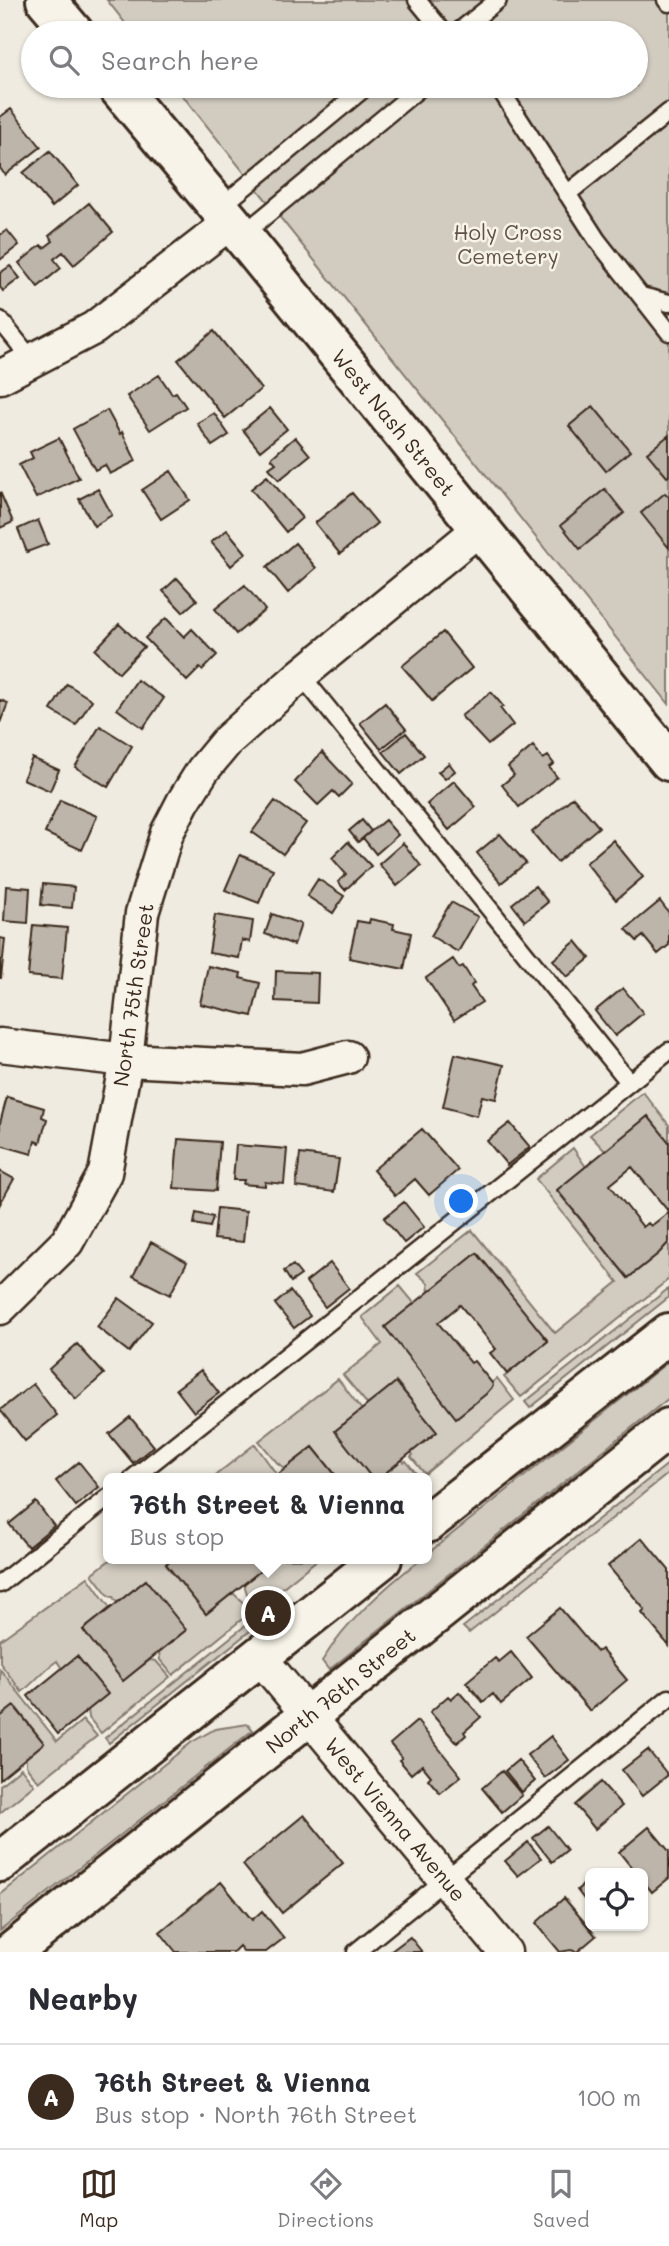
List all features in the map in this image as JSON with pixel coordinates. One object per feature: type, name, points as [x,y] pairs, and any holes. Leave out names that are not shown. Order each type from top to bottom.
[{"type":"main road","points":[[46,0],[64,21]]},
{"type":"main road","name":"West Nash Street","points":[[127,98],[669,761]]},
{"type":"main road","points":[[432,1519],[669,1333]]},
{"type":"main road","name":"North 76th Street","points":[[12,1952],[669,1428]]},
{"type":"main road","points":[[0,1862],[376,1564]]},
{"type":"street","points":[[0,376],[94,328],[230,222]]},
{"type":"street","name":"North 75th Street","points":[[0,1308],[67,1242],[105,1173],[126,1060],[142,913],[167,833],[183,802],[203,770],[227,741],[301,675],[479,529]]},
{"type":"street","points":[[0,1045],[126,1060],[302,1069],[348,1058]]},
{"type":"street","name":"West Vienna Avenue","points":[[259,1656],[505,1952]]},
{"type":"lane","points":[[417,0],[434,21]]},
{"type":"lane","points":[[472,21],[498,0]]},
{"type":"lane","points":[[230,222],[354,98]]},
{"type":"lane","points":[[230,222],[405,98]]},
{"type":"lane","points":[[506,98],[597,240],[669,332]]},
{"type":"lane","points":[[568,194],[669,112]]},
{"type":"lane","points":[[640,296],[669,303]]},
{"type":"lane","points":[[0,320],[32,360]]},
{"type":"lane","points":[[301,675],[629,1082]]},
{"type":"lane","points":[[139,1473],[669,1051]]},
{"type":"lane","points":[[0,1584],[103,1502]]},
{"type":"lane","points":[[356,1952],[669,1698]]},
{"type":"green space","name":"Holy Cross Cemetery","points":[[107,0],[669,0],[669,704],[185,98],[648,98],[648,21],[124,21]]},
{"type":"green space","points":[[643,1092],[669,1125],[669,1142],[605,1151],[590,1135]]},
{"type":"green space","points":[[573,1148],[586,1167],[557,1191],[628,1278],[669,1242],[669,1279],[521,1397],[504,1377],[548,1341],[477,1253],[429,1293],[428,1283],[417,1273],[472,1230],[555,1333],[618,1282],[536,1179]]},
{"type":"green space","points":[[400,1286],[415,1304],[385,1327],[456,1417],[497,1378],[514,1400],[424,1473],[411,1457],[411,1452],[436,1432],[397,1382],[368,1405],[343,1375],[382,1344],[362,1317]]},
{"type":"green space","points":[[669,1288],[669,1297],[530,1408],[525,1402]]},
{"type":"green space","points":[[669,1361],[669,1398],[329,1670],[322,1661],[343,1632],[380,1593],[415,1564],[432,1564],[432,1550]]},
{"type":"green space","points":[[338,1379],[362,1410],[335,1431],[368,1473],[334,1473],[313,1447],[284,1469],[259,1441]]},
{"type":"green space","points":[[255,1444],[276,1473],[218,1473]]},
{"type":"green space","points":[[402,1460],[416,1473],[385,1473]]},
{"type":"green space","points":[[669,1463],[669,1473],[469,1633],[463,1627]]},
{"type":"green space","points":[[105,1564],[167,1564],[206,1614],[233,1593],[252,1611],[173,1675],[160,1660],[159,1652],[186,1630],[146,1580],[117,1603],[92,1574]]},
{"type":"green space","points":[[268,1564],[312,1564],[257,1608],[248,1597],[244,1584]]},
{"type":"green space","points":[[88,1577],[110,1608],[83,1630],[123,1680],[150,1660],[156,1661],[170,1677],[101,1733],[89,1718],[88,1710],[57,1661],[22,1692],[0,1663],[0,1640]]},
{"type":"green space","points":[[256,1617],[260,1623],[109,1743],[105,1738]]},
{"type":"green space","points":[[0,1669],[57,1741],[83,1720],[97,1736],[39,1782],[26,1766],[26,1758],[44,1743],[15,1706],[0,1717]]},
{"type":"green space","points":[[248,1724],[253,1730],[0,1931],[0,1895],[192,1742],[215,1729]]},
{"type":"green space","points":[[21,1768],[34,1785],[0,1813],[0,1785]]},
{"type":"building","points":[[11,109],[41,147],[5,175],[0,168],[0,117]]},
{"type":"building","points":[[50,151],[78,185],[52,207],[23,173]]},
{"type":"building","points":[[89,203],[113,232],[74,265],[63,252],[54,259],[61,268],[38,287],[19,263],[41,245],[44,248],[53,241],[49,236]]},
{"type":"building","points":[[7,230],[19,245],[0,260],[0,235]]},
{"type":"building","points":[[10,266],[20,278],[3,291],[0,287],[0,273]]},
{"type":"building","points":[[214,331],[261,389],[225,418],[178,360]]},
{"type":"building","points":[[159,375],[172,394],[176,392],[186,407],[150,430],[127,396]]},
{"type":"building","points":[[593,406],[630,451],[606,471],[569,426]]},
{"type":"building","points":[[270,408],[287,429],[260,451],[243,430]]},
{"type":"building","points":[[107,410],[120,434],[122,432],[136,461],[110,474],[105,465],[95,470],[73,429]]},
{"type":"building","points":[[214,413],[229,435],[212,446],[197,423]]},
{"type":"building","points":[[669,435],[669,476],[667,477],[647,453]]},
{"type":"building","points":[[295,437],[310,455],[279,480],[269,468],[276,463],[271,458]]},
{"type":"building","points":[[59,438],[79,478],[36,498],[19,465],[33,458],[30,452]]},
{"type":"building","points":[[171,471],[190,500],[161,519],[142,490]]},
{"type":"building","points":[[267,476],[302,518],[286,532],[251,489]]},
{"type":"building","points":[[98,489],[112,515],[94,526],[79,499]]},
{"type":"building","points":[[605,489],[624,513],[580,549],[561,525]]},
{"type":"building","points":[[0,492],[13,522],[0,528]]},
{"type":"building","points":[[352,493],[377,523],[340,554],[315,523]]},
{"type":"building","points":[[665,493],[669,497],[669,548],[641,513]]},
{"type":"building","points":[[38,520],[48,544],[27,552],[18,529]]},
{"type":"building","points":[[227,530],[246,553],[231,566],[211,542]]},
{"type":"building","points":[[295,543],[316,568],[288,593],[267,567]]},
{"type":"building","points":[[177,578],[197,600],[183,612],[163,591]]},
{"type":"building","points":[[245,585],[265,610],[236,634],[215,609]]},
{"type":"building","points":[[166,618],[184,637],[192,629],[217,655],[187,681],[145,638]]},
{"type":"building","points":[[119,624],[144,647],[119,673],[95,650]]},
{"type":"building","points":[[443,632],[472,668],[432,701],[402,666]]},
{"type":"building","points":[[137,680],[164,698],[143,728],[117,709]]},
{"type":"building","points":[[67,684],[92,700],[76,725],[51,710]]},
{"type":"building","points":[[491,692],[503,706],[500,708],[513,725],[488,745],[461,716]]},
{"type":"building","points":[[0,700],[8,703],[0,723]]},
{"type":"building","points":[[385,703],[406,729],[381,749],[360,723]]},
{"type":"building","points":[[100,726],[132,746],[108,787],[75,767]]},
{"type":"building","points":[[406,733],[424,755],[401,774],[383,752]]},
{"type":"building","points":[[533,746],[543,759],[548,756],[554,764],[549,767],[557,777],[519,807],[502,785],[514,775],[508,767]]},
{"type":"building","points":[[322,752],[352,784],[339,797],[333,791],[318,805],[295,782]]},
{"type":"building","points":[[32,758],[59,770],[50,791],[23,779]]},
{"type":"building","points":[[449,763],[455,771],[445,779],[438,772]]},
{"type":"building","points":[[454,781],[476,807],[449,830],[427,804]]},
{"type":"building","points":[[573,797],[599,827],[557,862],[532,832]]},
{"type":"building","points":[[60,800],[97,816],[82,850],[45,833]]},
{"type":"building","points":[[275,801],[306,823],[283,854],[252,832]]},
{"type":"building","points":[[362,820],[371,831],[358,842],[349,831]]},
{"type":"building","points":[[385,820],[398,835],[376,854],[363,838]]},
{"type":"building","points":[[500,834],[526,863],[501,883],[477,853]]},
{"type":"building","points":[[613,840],[643,877],[616,900],[586,863]]},
{"type":"building","points":[[348,842],[371,866],[345,890],[338,882],[346,874],[332,858]]},
{"type":"building","points":[[403,843],[421,866],[397,886],[379,864]]},
{"type":"building","points":[[240,855],[273,869],[259,903],[225,890]]},
{"type":"building","points":[[318,879],[344,896],[333,913],[307,896]]},
{"type":"building","points":[[43,884],[74,887],[72,908],[41,905]]},
{"type":"building","points":[[6,886],[30,888],[28,923],[4,921]]},
{"type":"building","points":[[535,886],[548,902],[525,921],[512,904]]},
{"type":"building","points":[[660,901],[669,913],[669,945],[658,954],[643,936],[637,941],[626,929]]},
{"type":"building","points":[[451,902],[478,917],[458,952],[431,936]]},
{"type":"building","points":[[272,914],[301,924],[294,945],[265,934]]},
{"type":"building","points":[[215,915],[253,921],[250,942],[242,940],[239,958],[209,953]]},
{"type":"building","points":[[370,919],[394,924],[393,929],[411,933],[404,969],[349,958],[357,921],[369,923]]},
{"type":"building","points":[[33,925],[67,928],[62,979],[28,976]]},
{"type":"building","points":[[0,938],[5,939],[1,978],[0,978]]},
{"type":"building","points":[[576,941],[590,958],[567,977],[553,960]]},
{"type":"building","points":[[453,959],[459,968],[463,966],[474,983],[471,986],[482,1002],[454,1020],[426,978]]},
{"type":"building","points":[[208,966],[241,973],[240,978],[260,983],[252,1016],[200,1004]]},
{"type":"building","points":[[276,971],[318,973],[317,1003],[275,1001]]},
{"type":"building","points":[[623,988],[643,1013],[615,1036],[595,1011]]},
{"type":"building","points":[[455,1054],[504,1065],[496,1099],[482,1096],[477,1116],[443,1107]]},
{"type":"building","points":[[7,1097],[44,1108],[42,1117],[47,1119],[40,1143],[35,1141],[32,1154],[0,1145],[0,1123]]},
{"type":"building","points":[[648,1116],[669,1142],[669,1212],[669,1242],[628,1278],[557,1190]],"holes":[[[632,1167],[669,1212],[651,1226],[648,1223],[643,1227],[610,1185]]]},
{"type":"building","points":[[510,1123],[530,1147],[507,1165],[487,1141]]},
{"type":"building","points":[[422,1129],[458,1170],[429,1195],[415,1179],[395,1196],[373,1170]]},
{"type":"building","points":[[178,1139],[220,1142],[216,1191],[174,1188]]},
{"type":"building","points":[[236,1145],[287,1149],[284,1184],[265,1182],[265,1186],[233,1180]]},
{"type":"building","points":[[300,1154],[339,1159],[334,1192],[296,1187]]},
{"type":"building","points":[[0,1171],[14,1179],[0,1204]]},
{"type":"building","points":[[404,1202],[424,1227],[404,1243],[384,1218]]},
{"type":"building","points":[[217,1208],[246,1211],[243,1242],[214,1239]]},
{"type":"building","points":[[196,1213],[213,1217],[210,1227],[194,1224]]},
{"type":"building","points":[[151,1242],[187,1262],[170,1295],[133,1276]]},
{"type":"building","points":[[477,1253],[548,1341],[507,1374],[490,1353],[496,1349],[460,1305],[438,1323],[471,1363],[474,1361],[493,1386],[456,1418],[385,1327]]},
{"type":"building","points":[[330,1263],[349,1288],[325,1307],[306,1282]]},
{"type":"building","points":[[293,1265],[301,1275],[291,1282],[284,1271]]},
{"type":"building","points":[[290,1291],[310,1316],[294,1328],[275,1304]]},
{"type":"building","points":[[119,1298],[152,1322],[129,1352],[97,1327]]},
{"type":"building","points":[[77,1344],[104,1374],[76,1399],[49,1369]]},
{"type":"building","points":[[201,1370],[219,1393],[194,1412],[176,1389]]},
{"type":"building","points":[[396,1382],[437,1432],[385,1473],[368,1473],[335,1431]]},
{"type":"building","points":[[33,1384],[57,1415],[25,1441],[0,1410]]},
{"type":"building","points":[[130,1417],[154,1446],[133,1463],[109,1434]]},
{"type":"building","points":[[313,1447],[334,1473],[280,1473]]},
{"type":"building","points":[[79,1462],[99,1487],[76,1506],[56,1481]]},
{"type":"building","points":[[36,1502],[54,1526],[28,1547],[9,1524]]},
{"type":"building","points":[[642,1538],[669,1570],[669,1646],[642,1613],[645,1610],[608,1566]]},
{"type":"building","points":[[166,1564],[269,1564],[206,1614]]},
{"type":"building","points":[[146,1580],[186,1630],[123,1681],[83,1630]]},
{"type":"building","points":[[560,1608],[597,1652],[601,1649],[627,1680],[590,1711],[526,1636]]},
{"type":"building","points":[[511,1652],[532,1678],[501,1704],[493,1694],[483,1702],[466,1682],[495,1658],[499,1662]]},
{"type":"building","points":[[77,1656],[108,1694],[58,1734],[28,1696]]},
{"type":"building","points":[[459,1692],[481,1717],[464,1732],[466,1735],[457,1743],[430,1712],[448,1696],[451,1699]]},
{"type":"building","points":[[14,1706],[44,1743],[0,1779],[0,1717]]},
{"type":"building","points":[[417,1721],[461,1776],[440,1793],[428,1779],[431,1776],[422,1765],[411,1774],[390,1744]]},
{"type":"building","points":[[551,1736],[569,1760],[545,1778],[527,1755]]},
{"type":"building","points":[[648,1750],[668,1775],[642,1796],[622,1770]]},
{"type":"building","points":[[518,1760],[535,1781],[522,1792],[505,1771]]},
{"type":"building","points":[[502,1771],[522,1795],[502,1812],[482,1788]]},
{"type":"building","points":[[601,1782],[622,1806],[595,1829],[575,1805]]},
{"type":"building","points":[[304,1815],[343,1863],[282,1913],[243,1865]]},
{"type":"building","points":[[548,1826],[567,1850],[552,1862],[533,1838]]},
{"type":"building","points":[[649,1827],[669,1851],[669,1878],[652,1892],[648,1887],[648,1868],[632,1868],[619,1852]]},
{"type":"building","points":[[528,1842],[541,1858],[518,1876],[505,1861]]},
{"type":"building","points":[[221,1882],[252,1920],[262,1911],[284,1938],[266,1952],[244,1952],[239,1946],[233,1952],[176,1952],[160,1932]]},
{"type":"building","points":[[585,1883],[585,1900],[577,1890]]},
{"type":"building","points":[[564,1898],[585,1923],[585,1931],[592,1931],[596,1936],[577,1952],[560,1952],[536,1923]]},
{"type":"building","points":[[410,1937],[422,1952],[390,1952]]},
{"type":"place","name":"76th Street & Vienna","points":[[268,1613]]}]
